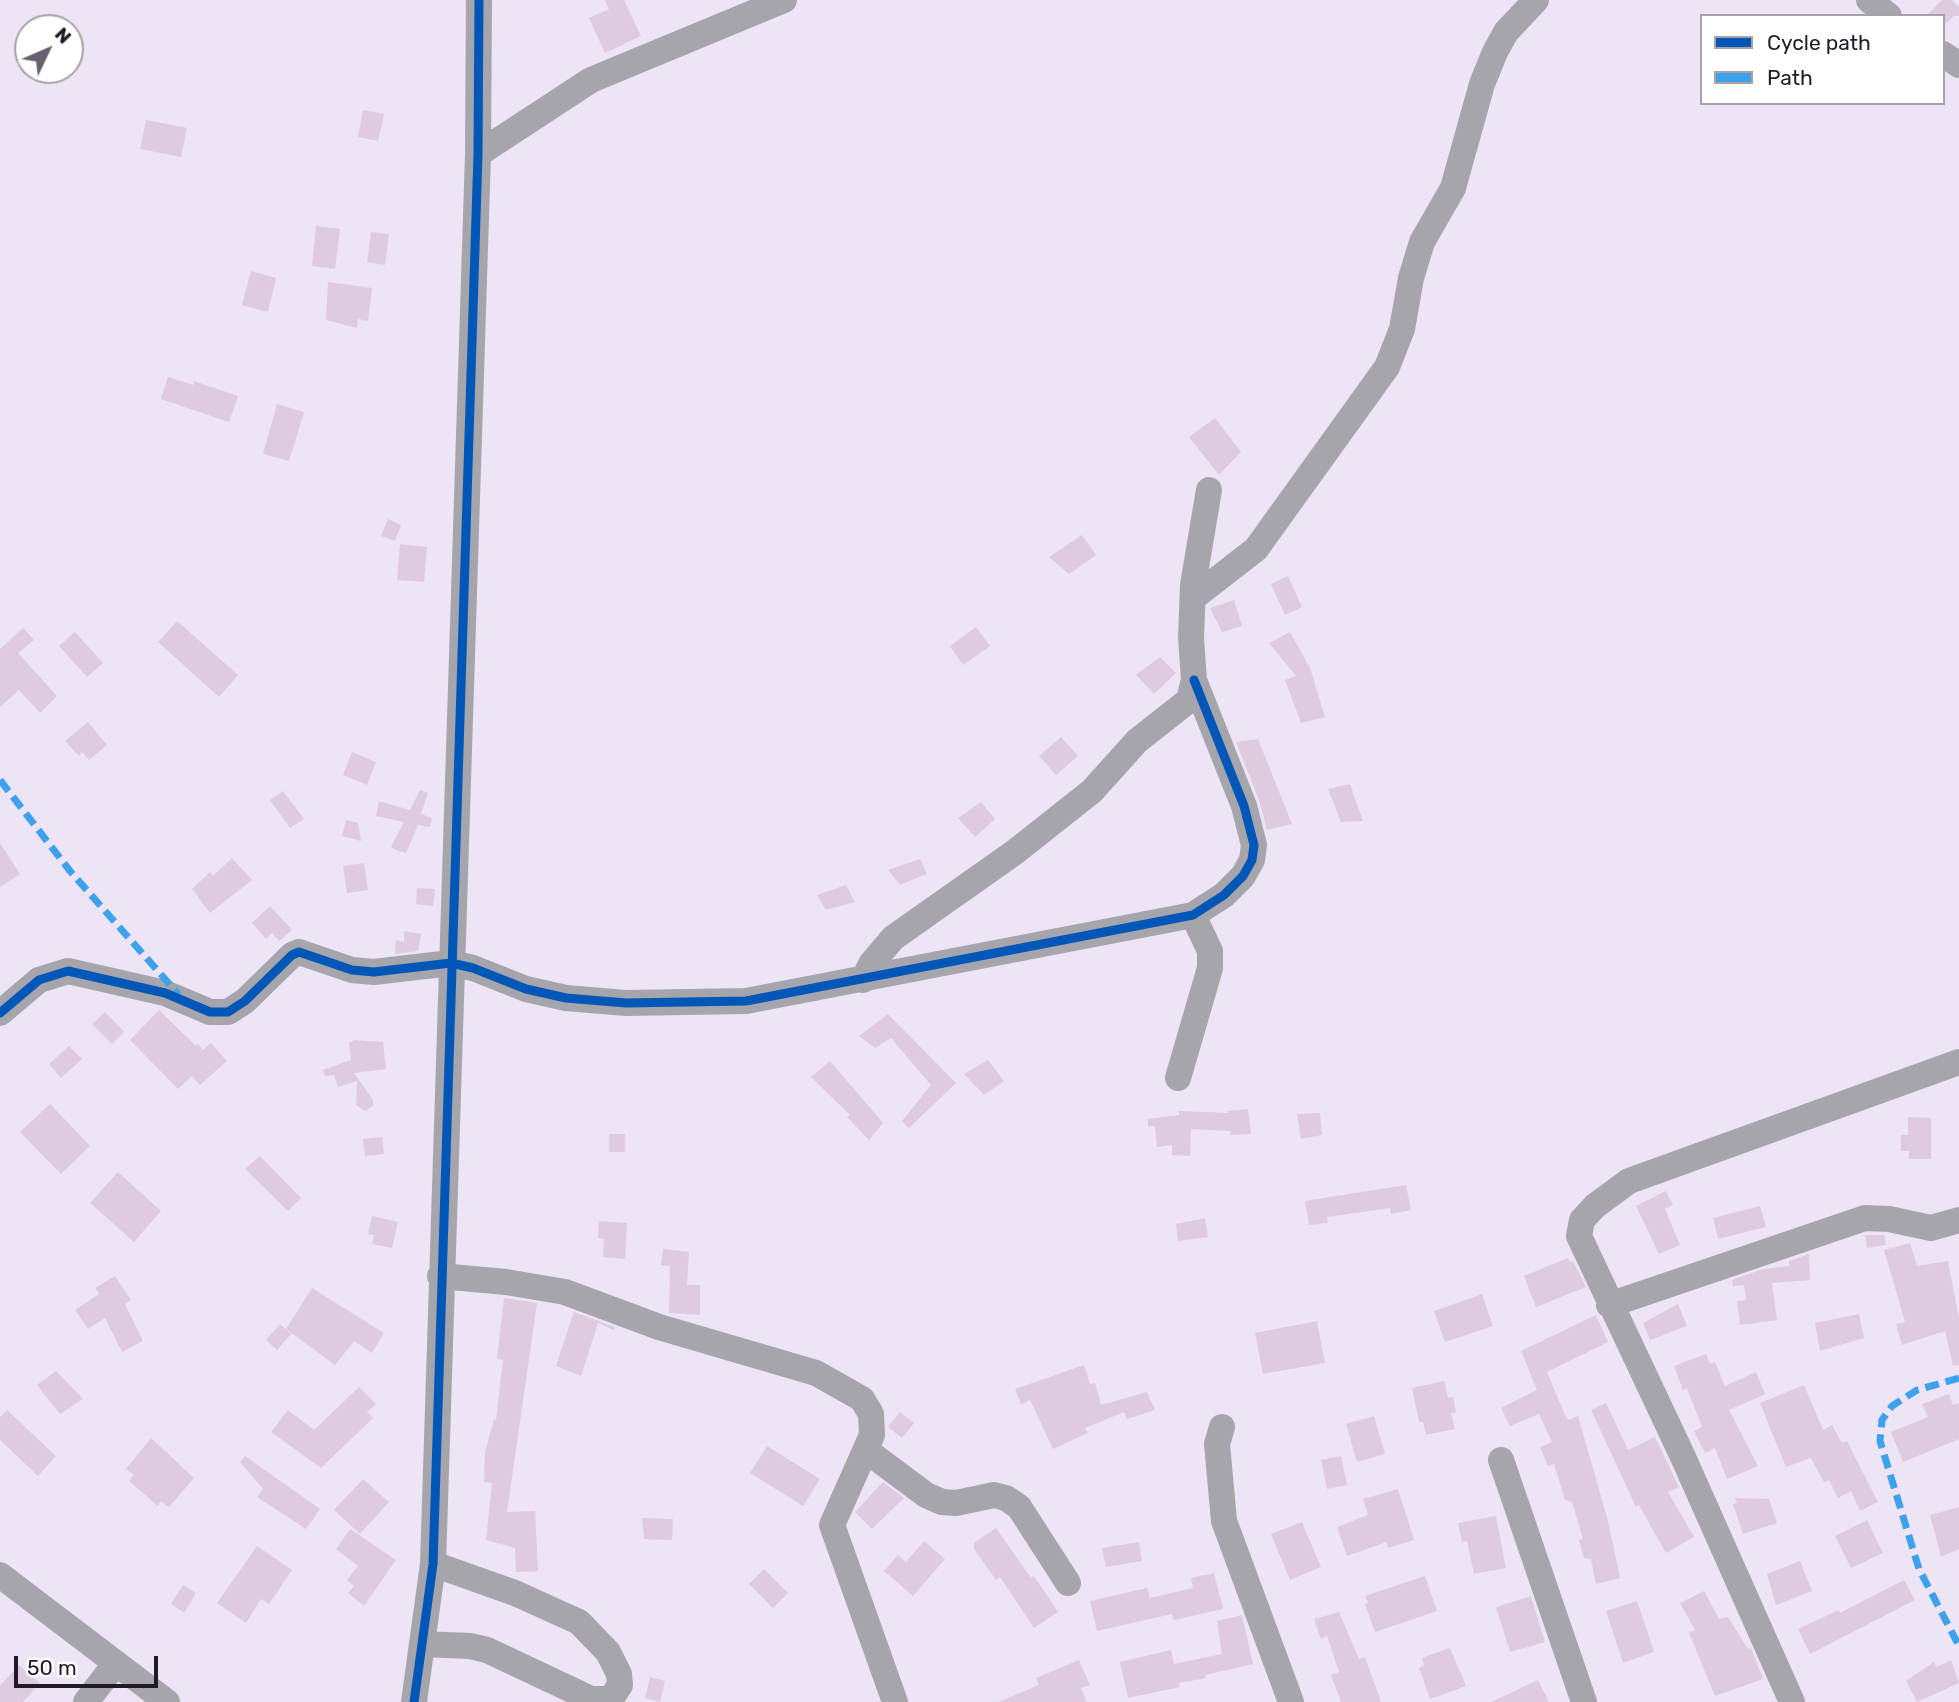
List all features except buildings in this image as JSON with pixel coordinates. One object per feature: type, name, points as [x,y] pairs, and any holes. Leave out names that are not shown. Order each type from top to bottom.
[{"type":"street","points":[[414,1702],[433,1564],[440,1276],[478,154],[479,0]]},
{"type":"street","points":[[478,154],[592,80],[784,0]]},
{"type":"street","points":[[1193,598],[1256,550],[1387,367],[1402,329],[1411,278],[1422,242],[1454,188],[1482,84],[1506,33],[1536,0]]},
{"type":"street","points":[[1869,0],[1886,14]]},
{"type":"street","points":[[863,980],[871,964],[893,938],[1015,852],[1092,791],[1152,728],[1183,707],[1192,693],[1194,680],[1193,598],[1199,538],[1209,490]]},
{"type":"street","points":[[0,1013],[39,980],[68,971],[165,993],[220,1013],[236,1008],[299,952],[352,970],[374,972],[451,963],[473,968],[526,989],[565,999],[626,1003],[746,1001],[1193,915],[1224,895],[1243,876],[1252,860],[1254,845],[1244,806],[1194,680]]},
{"type":"street","points":[[1178,1078],[1210,968],[1210,951],[1193,915]]},
{"type":"street","points":[[1792,1702],[1683,1457],[1609,1305],[1579,1236],[1582,1220],[1595,1206],[1629,1181],[1959,1062]]},
{"type":"street","points":[[1609,1305],[1865,1218],[1889,1219],[1931,1228],[1959,1220]]},
{"type":"street","points":[[440,1276],[565,1292],[659,1327],[816,1373],[856,1393],[869,1406],[873,1424],[867,1451],[832,1525],[895,1702]]},
{"type":"street","points":[[1222,1427],[1217,1444],[1224,1521],[1291,1702]]},
{"type":"street","points":[[867,1451],[926,1495],[942,1502],[956,1503],[995,1495],[1006,1498],[1019,1507],[1068,1583]]},
{"type":"street","points":[[1501,1460],[1584,1702]]},
{"type":"street","points":[[422,1644],[470,1646],[487,1650],[591,1699],[611,1699],[620,1685],[619,1674],[608,1653],[579,1622],[536,1601],[433,1564]]},
{"type":"street","points":[[0,1575],[167,1702]]},
{"type":"street","points":[[86,1702],[116,1663]]},
{"type":"marked path","points":[[0,780],[70,871],[179,995]]},
{"type":"marked path","points":[[1959,1378],[1917,1390],[1892,1406],[1882,1420],[1880,1441],[1919,1569],[1959,1646]]},
{"type":"cycle path","points":[[414,1702],[433,1564],[478,154],[479,0]]},
{"type":"cycle path","points":[[0,1013],[39,980],[68,971],[165,993],[210,1012],[228,1012],[245,1001],[292,955],[299,952],[352,970],[374,972],[451,963],[473,968],[526,989],[566,998],[626,1003],[746,1001],[1193,915],[1224,895],[1243,876],[1252,860],[1254,845],[1244,806],[1194,680]]}]
